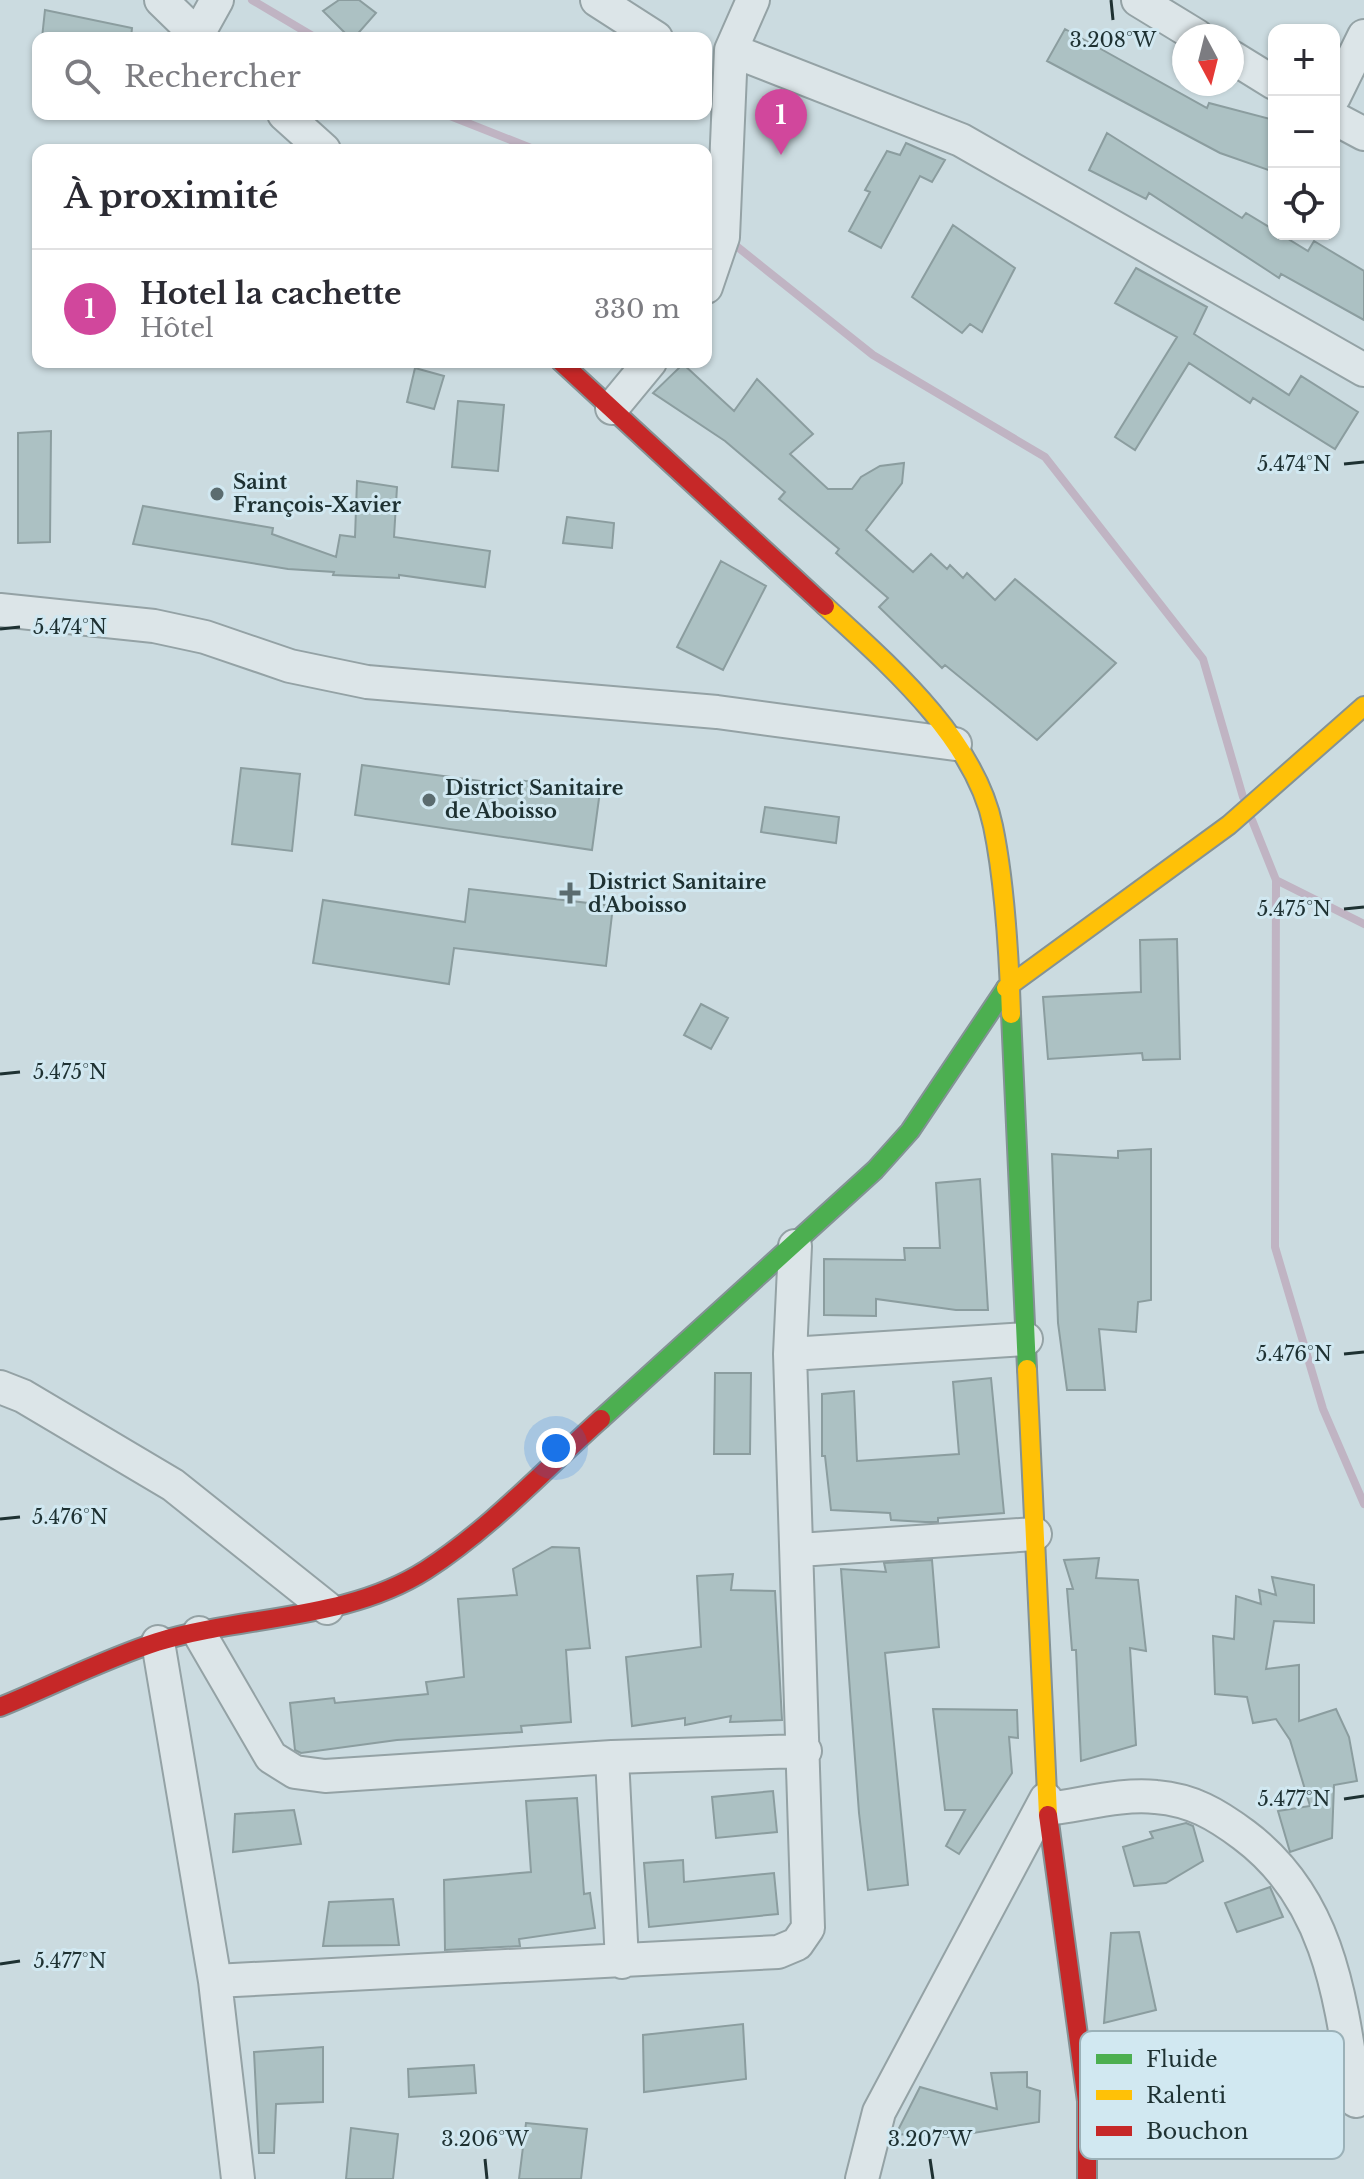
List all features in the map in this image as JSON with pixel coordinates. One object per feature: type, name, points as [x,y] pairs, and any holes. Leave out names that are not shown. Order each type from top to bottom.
[{"type":"street","points":[[161,0],[193,32]]},
{"type":"street","points":[[201,32],[217,0]]},
{"type":"street","points":[[597,0],[647,32]]},
{"type":"street","points":[[712,269],[723,237],[718,78],[753,0]]},
{"type":"street","points":[[1138,0],[1177,24]]},
{"type":"street","points":[[1334,96],[1364,36]]},
{"type":"street","points":[[731,50],[961,140],[1364,370]]},
{"type":"street","points":[[1244,64],[1268,79]]},
{"type":"street","points":[[291,120],[317,144]]},
{"type":"street","points":[[1340,121],[1364,134]]},
{"type":"street","points":[[568,368],[904,679],[955,744],[977,783],[993,824],[1010,982],[1047,1804],[1080,2049]]},
{"type":"street","points":[[612,408],[645,368]]},
{"type":"street","points":[[0,610],[154,626],[205,637],[290,666],[367,682],[717,712],[955,744]]},
{"type":"street","points":[[0,1707],[158,1642],[327,1608],[380,1593],[437,1562],[479,1529],[795,1246],[910,1131],[1010,982],[1229,825],[1364,706]]},
{"type":"street","points":[[215,1981],[622,1962],[778,1952],[797,1944],[808,1928],[799,1550],[790,1354],[795,1246]]},
{"type":"street","points":[[790,1354],[1026,1339]]},
{"type":"street","points":[[0,1387],[23,1396],[173,1485],[327,1608]]},
{"type":"street","points":[[799,1550],[1035,1534]]},
{"type":"street","points":[[199,1633],[271,1757],[295,1772],[325,1776],[612,1757],[805,1751]]},
{"type":"street","points":[[158,1642],[215,1981],[238,2179]]},
{"type":"street","points":[[612,1757],[622,1962]]},
{"type":"street","points":[[1047,1804],[1152,1796],[1185,1801],[1213,1812],[1268,1853],[1296,1887],[1319,1926],[1338,1981],[1356,2101]]},
{"type":"street","points":[[862,2179],[879,2112],[1047,1804]]},
{"type":"building","points":[[339,0],[359,0],[376,13],[359,32],[344,32],[323,11]]},
{"type":"building","points":[[45,10],[132,28],[132,32],[43,32]]},
{"type":"building","points":[[1065,29],[1172,89],[1172,96],[1185,96],[1207,108],[1209,103],[1268,118],[1268,170],[1220,153],[1047,61]]},
{"type":"building","points":[[1107,133],[1242,218],[1246,213],[1268,226],[1268,240],[1290,240],[1308,251],[1314,241],[1364,271],[1364,320],[1281,274],[1279,278],[1149,193],[1146,199],[1089,170]]},
{"type":"building","points":[[906,143],[945,160],[932,182],[920,176],[881,248],[849,231],[870,192],[865,190],[887,151],[900,155]]},
{"type":"building","points":[[953,225],[1015,268],[982,332],[970,324],[962,333],[912,297]]},
{"type":"building","points":[[1136,268],[1207,307],[1194,334],[1289,395],[1301,376],[1358,412],[1335,449],[1253,398],[1250,403],[1189,363],[1135,450],[1115,437],[1177,337],[1115,303]]},
{"type":"building","points":[[415,368],[444,376],[434,409],[407,402]]},
{"type":"building","points":[[679,368],[687,368],[734,411],[757,379],[813,434],[790,454],[828,489],[852,489],[861,477],[880,466],[904,463],[902,483],[866,530],[913,572],[931,554],[947,569],[950,565],[963,578],[967,573],[995,600],[1015,579],[1116,663],[1037,740],[945,665],[942,668],[879,607],[888,598],[836,553],[839,549],[779,499],[785,492],[725,441],[653,393]]},
{"type":"building","points":[[458,401],[504,405],[498,471],[452,467]]},
{"type":"building","points":[[51,431],[50,542],[18,543],[18,433]]},
{"type":"building","points":[[357,481],[397,487],[394,537],[490,551],[485,587],[399,575],[399,578],[333,575],[334,572],[288,569],[133,544],[143,506],[273,528],[272,534],[336,557],[340,535],[355,537]]},
{"type":"building","points":[[567,517],[614,523],[612,548],[563,543]]},
{"type":"building","points":[[721,561],[766,586],[723,670],[677,647]]},
{"type":"building","points":[[362,765],[518,786],[519,780],[600,791],[592,850],[355,815]]},
{"type":"building","points":[[241,768],[300,774],[292,851],[232,844]]},
{"type":"building","points":[[765,807],[839,817],[836,843],[761,832]]},
{"type":"building","points":[[469,889],[613,906],[606,966],[454,948],[449,984],[313,963],[323,900],[465,922]]},
{"type":"building","points":[[1177,939],[1180,1059],[1143,1060],[1142,1053],[1048,1059],[1043,997],[1141,992],[1140,940]]},
{"type":"building","points":[[701,1004],[728,1018],[711,1049],[684,1035]]},
{"type":"building","points":[[1151,1149],[1151,1300],[1138,1302],[1136,1332],[1099,1329],[1105,1390],[1067,1390],[1058,1323],[1052,1154],[1118,1158],[1118,1151]]},
{"type":"building","points":[[980,1179],[988,1310],[956,1310],[876,1299],[876,1316],[824,1315],[824,1259],[905,1260],[904,1248],[940,1248],[936,1183]]},
{"type":"building","points":[[715,1373],[751,1373],[750,1454],[714,1454]]},
{"type":"building","points":[[991,1378],[1004,1513],[938,1518],[938,1522],[925,1522],[891,1520],[890,1513],[831,1510],[825,1456],[822,1456],[822,1394],[854,1391],[857,1461],[959,1454],[953,1382]]},
{"type":"building","points":[[552,1547],[579,1548],[590,1648],[566,1650],[571,1722],[521,1726],[522,1732],[397,1740],[301,1753],[295,1750],[290,1703],[334,1698],[335,1703],[428,1694],[426,1682],[464,1677],[458,1599],[517,1595],[513,1569]]},
{"type":"building","points":[[1099,1558],[1096,1578],[1138,1580],[1146,1651],[1130,1648],[1136,1745],[1081,1761],[1076,1650],[1072,1650],[1067,1589],[1073,1589],[1064,1560]]},
{"type":"building","points":[[932,1560],[939,1647],[885,1653],[908,1885],[868,1890],[859,1813],[841,1569],[886,1572],[884,1563]]},
{"type":"building","points":[[733,1574],[731,1590],[775,1591],[782,1720],[730,1722],[731,1716],[685,1725],[685,1718],[632,1726],[626,1657],[701,1647],[697,1576]]},
{"type":"building","points":[[1272,1577],[1314,1585],[1314,1623],[1274,1621],[1266,1669],[1299,1665],[1299,1721],[1336,1709],[1349,1737],[1357,1781],[1334,1785],[1332,1838],[1290,1852],[1278,1811],[1310,1806],[1290,1740],[1276,1719],[1253,1723],[1247,1697],[1215,1694],[1213,1636],[1234,1639],[1236,1596],[1261,1604],[1259,1590],[1276,1595]]},
{"type":"building","points":[[933,1709],[1017,1710],[1018,1738],[1009,1737],[1012,1773],[959,1854],[946,1846],[965,1810],[945,1810]]},
{"type":"building","points":[[773,1791],[777,1832],[716,1838],[712,1797]]},
{"type":"building","points":[[577,1798],[584,1894],[590,1893],[595,1928],[519,1939],[520,1946],[445,1950],[444,1880],[531,1872],[526,1801]]},
{"type":"building","points":[[294,1810],[301,1844],[233,1852],[235,1814]]},
{"type":"building","points":[[1186,1823],[1193,1826],[1203,1861],[1166,1883],[1134,1886],[1123,1847],[1153,1838],[1150,1832]]},
{"type":"building","points":[[683,1860],[684,1882],[774,1873],[778,1914],[649,1927],[644,1863]]},
{"type":"building","points":[[1270,1887],[1283,1917],[1237,1932],[1225,1903]]},
{"type":"building","points":[[393,1899],[399,1945],[323,1946],[329,1902]]},
{"type":"building","points":[[1139,1932],[1156,2010],[1104,2023],[1111,1933]]},
{"type":"building","points":[[743,2024],[746,2079],[644,2092],[643,2035]]},
{"type":"building","points":[[323,2047],[323,2102],[276,2104],[274,2153],[259,2153],[254,2052]]},
{"type":"building","points":[[474,2065],[476,2093],[409,2097],[408,2069]]},
{"type":"building","points":[[1027,2072],[1027,2087],[1040,2091],[1039,2122],[967,2134],[967,2138],[896,2134],[920,2087],[997,2109],[991,2073]]},
{"type":"building","points":[[526,2123],[587,2129],[581,2179],[519,2179]]},
{"type":"building","points":[[351,2128],[398,2134],[393,2179],[346,2179]]},
{"type":"waterway","points":[[252,0],[306,32]]},
{"type":"waterway","points":[[460,120],[521,144]]},
{"type":"waterway","points":[[730,241],[873,355],[1045,457],[1203,659],[1243,797]]},
{"type":"waterway","points":[[1252,820],[1276,880],[1275,1247],[1323,1409],[1364,1504]]},
{"type":"waterway","points":[[1276,880],[1364,924]]},
{"type":"traffic: fast","points":[[601,1419],[875,1170],[910,1131],[1006,988]]},
{"type":"traffic: fast","points":[[1011,1014],[1027,1369]]},
{"type":"traffic: slow","points":[[825,606],[926,704],[968,763],[983,794],[993,826],[1001,871],[1011,1014]]},
{"type":"traffic: slow","points":[[1006,988],[1229,825],[1364,706]]},
{"type":"traffic: slow","points":[[1027,1369],[1048,1815]]},
{"type":"traffic: jam","points":[[567,368],[825,606]]},
{"type":"traffic: jam","points":[[0,1707],[157,1642],[329,1608],[395,1587],[450,1554],[601,1419]]},
{"type":"traffic: jam","points":[[1048,1815],[1080,2050]]},
{"type":"traffic: jam","points":[[1087,2159],[1087,2179]]},
{"type":"place","name":"Hotel la cachette","points":[[781,155]]},
{"type":"place","name":"Saint François-Xavier","points":[[217,494]]},
{"type":"place","name":"District Sanitaire de Aboisso","points":[[429,800]]},
{"type":"place","name":"District Sanitaire d'Aboisso","points":[[570,893]]}]
